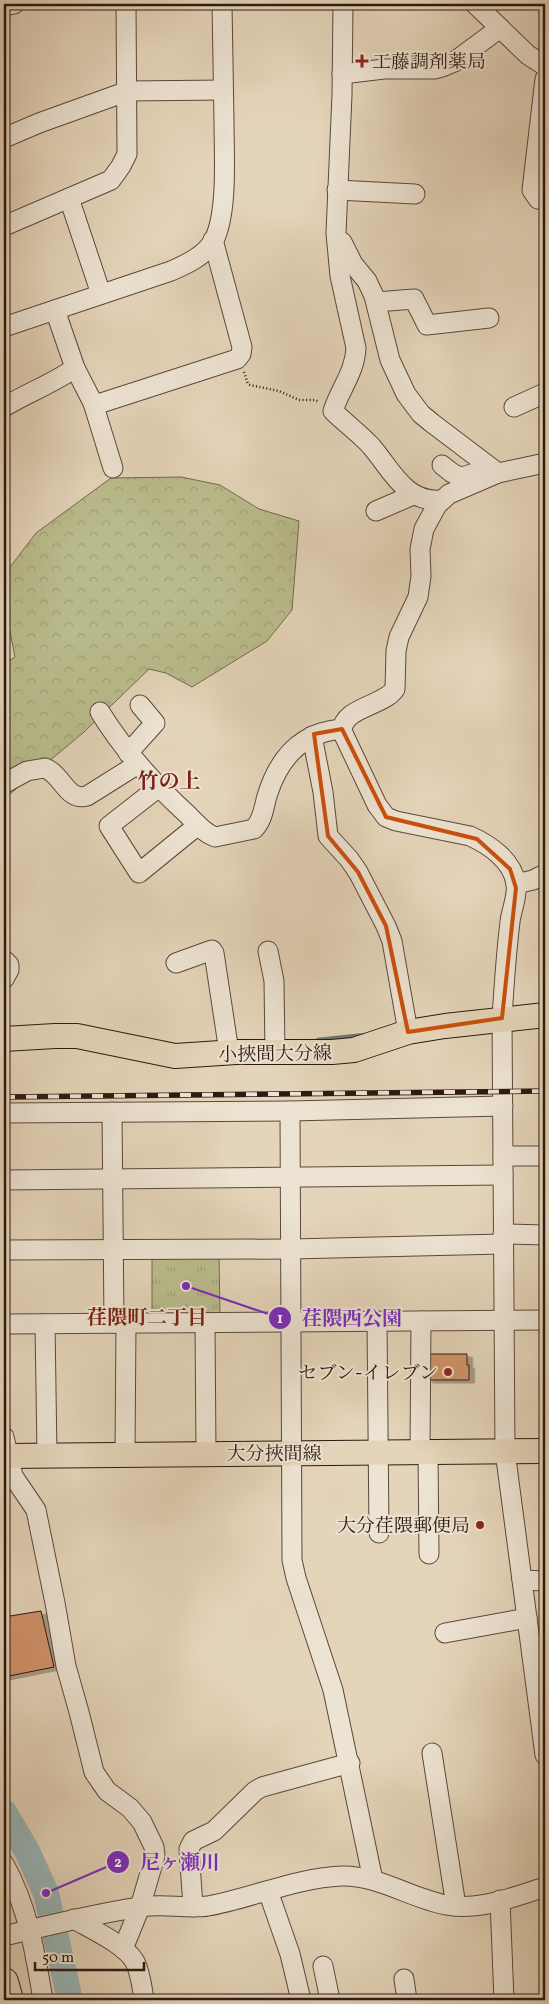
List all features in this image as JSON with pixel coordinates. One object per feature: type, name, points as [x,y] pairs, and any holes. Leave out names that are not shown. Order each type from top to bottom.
[{"type":"highway","points":[[4,1982],[9,2000]]},
{"type":"main road","name":"小挾間大分線","points":[[4,1040],[77,1036],[175,1056],[229,1052],[344,1051],[408,1032],[502,1018],[545,1015]]},
{"type":"main road","name":"大分挾間線","points":[[5,1450],[47,1455],[545,1451]]},
{"type":"street","points":[[4,6],[14,4]]},
{"type":"street","points":[[4,226],[110,180],[121,166],[127,154],[126,4]]},
{"type":"street","points":[[4,327],[180,267],[204,252],[213,240],[217,231],[223,194],[222,4]]},
{"type":"street","points":[[342,4],[342,74],[336,232],[340,276],[356,348],[352,369],[333,411],[369,444],[397,480],[413,494],[424,500],[441,500]]},
{"type":"street","points":[[475,4],[534,60],[545,66]]},
{"type":"street","points":[[342,74],[384,69],[434,69],[442,67],[454,62],[500,28]]},
{"type":"street","points":[[545,79],[532,190],[538,199],[545,200]]},
{"type":"street","points":[[4,138],[39,123],[128,91],[223,90]]},
{"type":"street","points":[[337,190],[415,194]]},
{"type":"street","points":[[69,198],[101,294]]},
{"type":"street","points":[[336,232],[353,264],[367,281],[376,302],[382,336],[390,360],[406,394],[432,423],[494,470]]},
{"type":"street","points":[[93,403],[98,404],[239,357],[242,347],[213,240]]},
{"type":"street","points":[[376,302],[414,299],[427,325],[489,318]]},
{"type":"street","points":[[55,310],[75,368],[93,403],[113,468]]},
{"type":"street","points":[[4,407],[54,382],[75,368]]},
{"type":"street","points":[[514,407],[543,400]]},
{"type":"street","points":[[442,465],[462,478],[494,470],[545,463]]},
{"type":"street","points":[[494,470],[441,500],[424,528],[420,549],[420,586],[415,606],[399,637],[395,689],[389,695],[358,711],[344,723],[342,728],[343,735],[374,798],[386,817],[396,821],[470,836],[478,840],[493,850],[505,862],[516,884],[505,963],[502,1018],[505,1451],[527,1618],[541,1685],[545,1754]]},
{"type":"street","points":[[376,511],[413,494]]},
{"type":"street","points":[[8,782],[27,771],[45,768],[56,776],[71,794],[81,798],[87,796],[133,758],[155,723],[140,705]]},
{"type":"street","points":[[100,712],[117,740],[159,787],[198,825],[215,838],[254,828],[260,820],[272,780],[284,759],[292,750],[312,736],[326,730],[342,728]]},
{"type":"street","points":[[312,736],[324,792],[328,836],[358,872],[386,926],[392,941],[408,1032]]},
{"type":"street","points":[[159,787],[109,826],[139,873],[198,825]]},
{"type":"street","points":[[516,884],[533,880],[545,874]]},
{"type":"street","points":[[176,963],[212,950],[214,953],[229,1052]]},
{"type":"street","points":[[268,951],[274,981],[275,1052]]},
{"type":"street","points":[[4,960],[9,965],[9,970],[4,979]]},
{"type":"street","points":[[4,1113],[290,1111],[502,1106]]},
{"type":"street","points":[[290,1111],[292,1560],[296,1578],[334,1690],[373,1880]]},
{"type":"street","points":[[112,1112],[113,1250],[120,1323],[126,1454]]},
{"type":"street","points":[[4,1180],[290,1178],[503,1165],[545,1156]]},
{"type":"street","points":[[4,1250],[291,1249],[503,1239],[545,1234]]},
{"type":"street","points":[[4,1324],[545,1320]]},
{"type":"street","points":[[377,1321],[379,1533]]},
{"type":"street","points":[[421,1321],[429,1554]]},
{"type":"street","points":[[205,1322],[206,1454]]},
{"type":"street","points":[[45,1324],[47,1455]]},
{"type":"street","points":[[5,1450],[16,1483],[36,1510],[66,1666],[94,1772],[107,1791],[130,1808],[142,1822],[154,1847],[155,1856],[140,1907],[123,1949]]},
{"type":"street","points":[[522,1580],[545,1581]]},
{"type":"street","points":[[445,1633],[527,1618]]},
{"type":"street","points":[[432,1753],[456,1906]]},
{"type":"street","points":[[193,1907],[189,1849],[194,1840],[214,1832],[262,1787],[350,1763]]},
{"type":"street","points":[[4,1864],[18,1890],[30,1930],[43,2000]]},
{"type":"street","points":[[4,1936],[74,1919],[140,1907],[193,1907],[222,1903],[340,1876],[373,1880],[437,1903],[456,1906],[500,1900],[545,1887]]},
{"type":"street","points":[[268,1891],[290,1954],[301,2000]]},
{"type":"street","points":[[500,1900],[504,2000]]},
{"type":"street","points":[[74,1919],[123,1949],[131,1956],[141,1979],[144,2000]]},
{"type":"street","points":[[323,1966],[330,2000]]},
{"type":"street","points":[[404,1979],[407,2000]]},
{"type":"path","points":[[239,357],[248,384],[279,391],[298,400],[315,400],[333,411]]},
{"type":"highlighted area","points":[[342,729],[386,817],[477,839],[510,869],[516,888],[502,1018],[408,1032],[386,926],[358,872],[328,836],[314,734]]},
{"type":"green space","points":[[181,477],[220,485],[259,509],[299,521],[292,610],[267,641],[192,687],[166,673],[149,669],[84,732],[4,799],[4,664],[15,657],[4,602],[4,575],[36,533],[111,478]]},
{"type":"green space","points":[[152,1254],[219,1254],[220,1317],[152,1318]]},
{"type":"building","name":"セブン-イレブン","points":[[427,1354],[467,1354],[469,1380],[427,1380]]},
{"type":"building","points":[[41,1611],[54,1667],[4,1677],[4,1617]]},
{"type":"waterway","points":[[318,1040],[365,1035]]},
{"type":"waterway","points":[[4,1812],[27,1851],[46,1893],[70,2000]]},
{"type":"railway","points":[[4,1097],[545,1091]]},
{"type":"place","name":"工藤調剤薬局","points":[[362,61]]},
{"type":"place","name":"荏隈西公園","points":[[186,1286]]},
{"type":"place","name":"セブン-イレブン","points":[[448,1372]]},
{"type":"place","name":"大分荏隈郵便局","points":[[480,1525]]},
{"type":"place","name":"尼ヶ瀬川","points":[[46,1893]]},
{"type":"district","name":"竹の上","points":[[169,781]]},
{"type":"district","name":"荏隈町二丁目","points":[[147,1317]]}]
